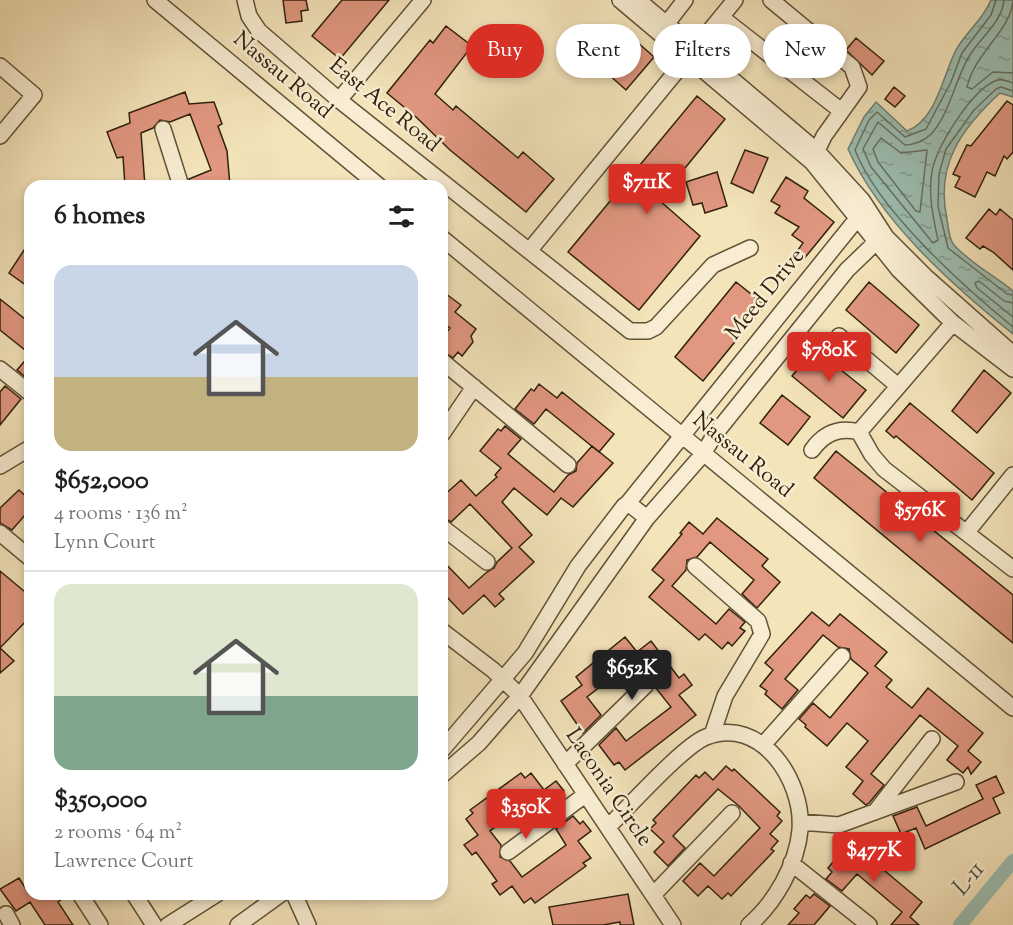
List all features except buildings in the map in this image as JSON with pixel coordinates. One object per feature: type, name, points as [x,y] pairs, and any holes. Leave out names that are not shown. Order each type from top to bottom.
[{"type":"street","name":"Nassau Road","points":[[155,0],[173,6],[372,180]]},
{"type":"street","name":"East Ace Road","points":[[246,0],[249,16],[259,31],[339,100],[440,180]]},
{"type":"street","points":[[339,100],[423,0]]},
{"type":"street","points":[[620,0],[657,24]]},
{"type":"street","points":[[638,0],[659,24]]},
{"type":"street","points":[[666,24],[685,0]]},
{"type":"street","points":[[716,24],[735,0]]},
{"type":"street","points":[[771,0],[800,24]]},
{"type":"street","points":[[722,17],[763,49]]},
{"type":"street","points":[[815,156],[840,111],[859,87],[852,68],[847,64]]},
{"type":"street","points":[[0,66],[34,95],[0,136]]},
{"type":"street","points":[[529,251],[672,78]]},
{"type":"street","points":[[719,78],[783,141],[815,156],[869,210],[880,240],[952,323],[1013,369]]},
{"type":"street","points":[[799,78],[840,111]]},
{"type":"street","points":[[163,129],[179,180]]},
{"type":"street","points":[[815,156],[856,220],[926,277],[1013,354]]},
{"type":"street","name":"East Ace Road","points":[[448,187],[623,327],[639,333],[656,327],[713,265],[750,248]]},
{"type":"street","name":"Meed Drive","points":[[448,743],[525,653],[578,566],[856,220],[869,210]]},
{"type":"street","name":"Meed Drive","points":[[448,769],[479,743],[520,696],[647,518],[703,454],[716,434],[847,270],[880,240]]},
{"type":"street","name":"Nassau Road","points":[[448,243],[1013,708]]},
{"type":"street","points":[[860,432],[952,323]]},
{"type":"street","points":[[839,336],[898,386]]},
{"type":"street","points":[[448,366],[568,465]]},
{"type":"street","points":[[0,369],[24,388]]},
{"type":"street","points":[[448,425],[474,387]]},
{"type":"street","points":[[812,450],[818,442],[833,432],[842,430],[860,432]]},
{"type":"street","points":[[860,432],[872,455],[884,469],[1013,569]]},
{"type":"street","points":[[0,466],[24,452]]},
{"type":"street","points":[[966,532],[1013,475]]},
{"type":"street","points":[[628,503],[647,518]]},
{"type":"street","points":[[448,531],[487,562]]},
{"type":"street","points":[[0,533],[24,553]]},
{"type":"street","points":[[696,566],[758,621],[762,634],[725,696],[712,735]]},
{"type":"street","name":"Laconia Circle","points":[[448,636],[520,696],[673,925]]},
{"type":"street","points":[[763,745],[842,656]]},
{"type":"street","points":[[565,764],[646,685]]},
{"type":"street","points":[[608,827],[694,744],[712,735],[741,734],[763,745],[780,763],[791,781],[798,801],[799,837],[791,863],[773,897],[749,925]]},
{"type":"street","points":[[875,812],[932,739]]},
{"type":"street","points":[[800,822],[839,825],[956,782]]},
{"type":"street","points":[[507,852],[585,795]]},
{"type":"street","points":[[653,895],[732,813]]},
{"type":"street","points":[[791,863],[869,925]]},
{"type":"street","points":[[84,900],[100,925]]},
{"type":"street","points":[[138,900],[154,925]]},
{"type":"street","points":[[168,925],[208,900]]},
{"type":"street","points":[[238,925],[261,900]]},
{"type":"street","points":[[297,900],[308,925]]},
{"type":"water","points":[[991,0],[1013,0],[1013,97],[1000,93],[963,134],[948,164],[944,199],[949,233],[954,245],[967,258],[1013,291],[1013,334],[966,295],[898,227],[862,176],[848,149],[864,117],[876,102],[907,131],[925,117],[932,107],[956,50],[984,14]]},
{"type":"waterway","name":"L-11","points":[[960,925],[1013,861]]}]
